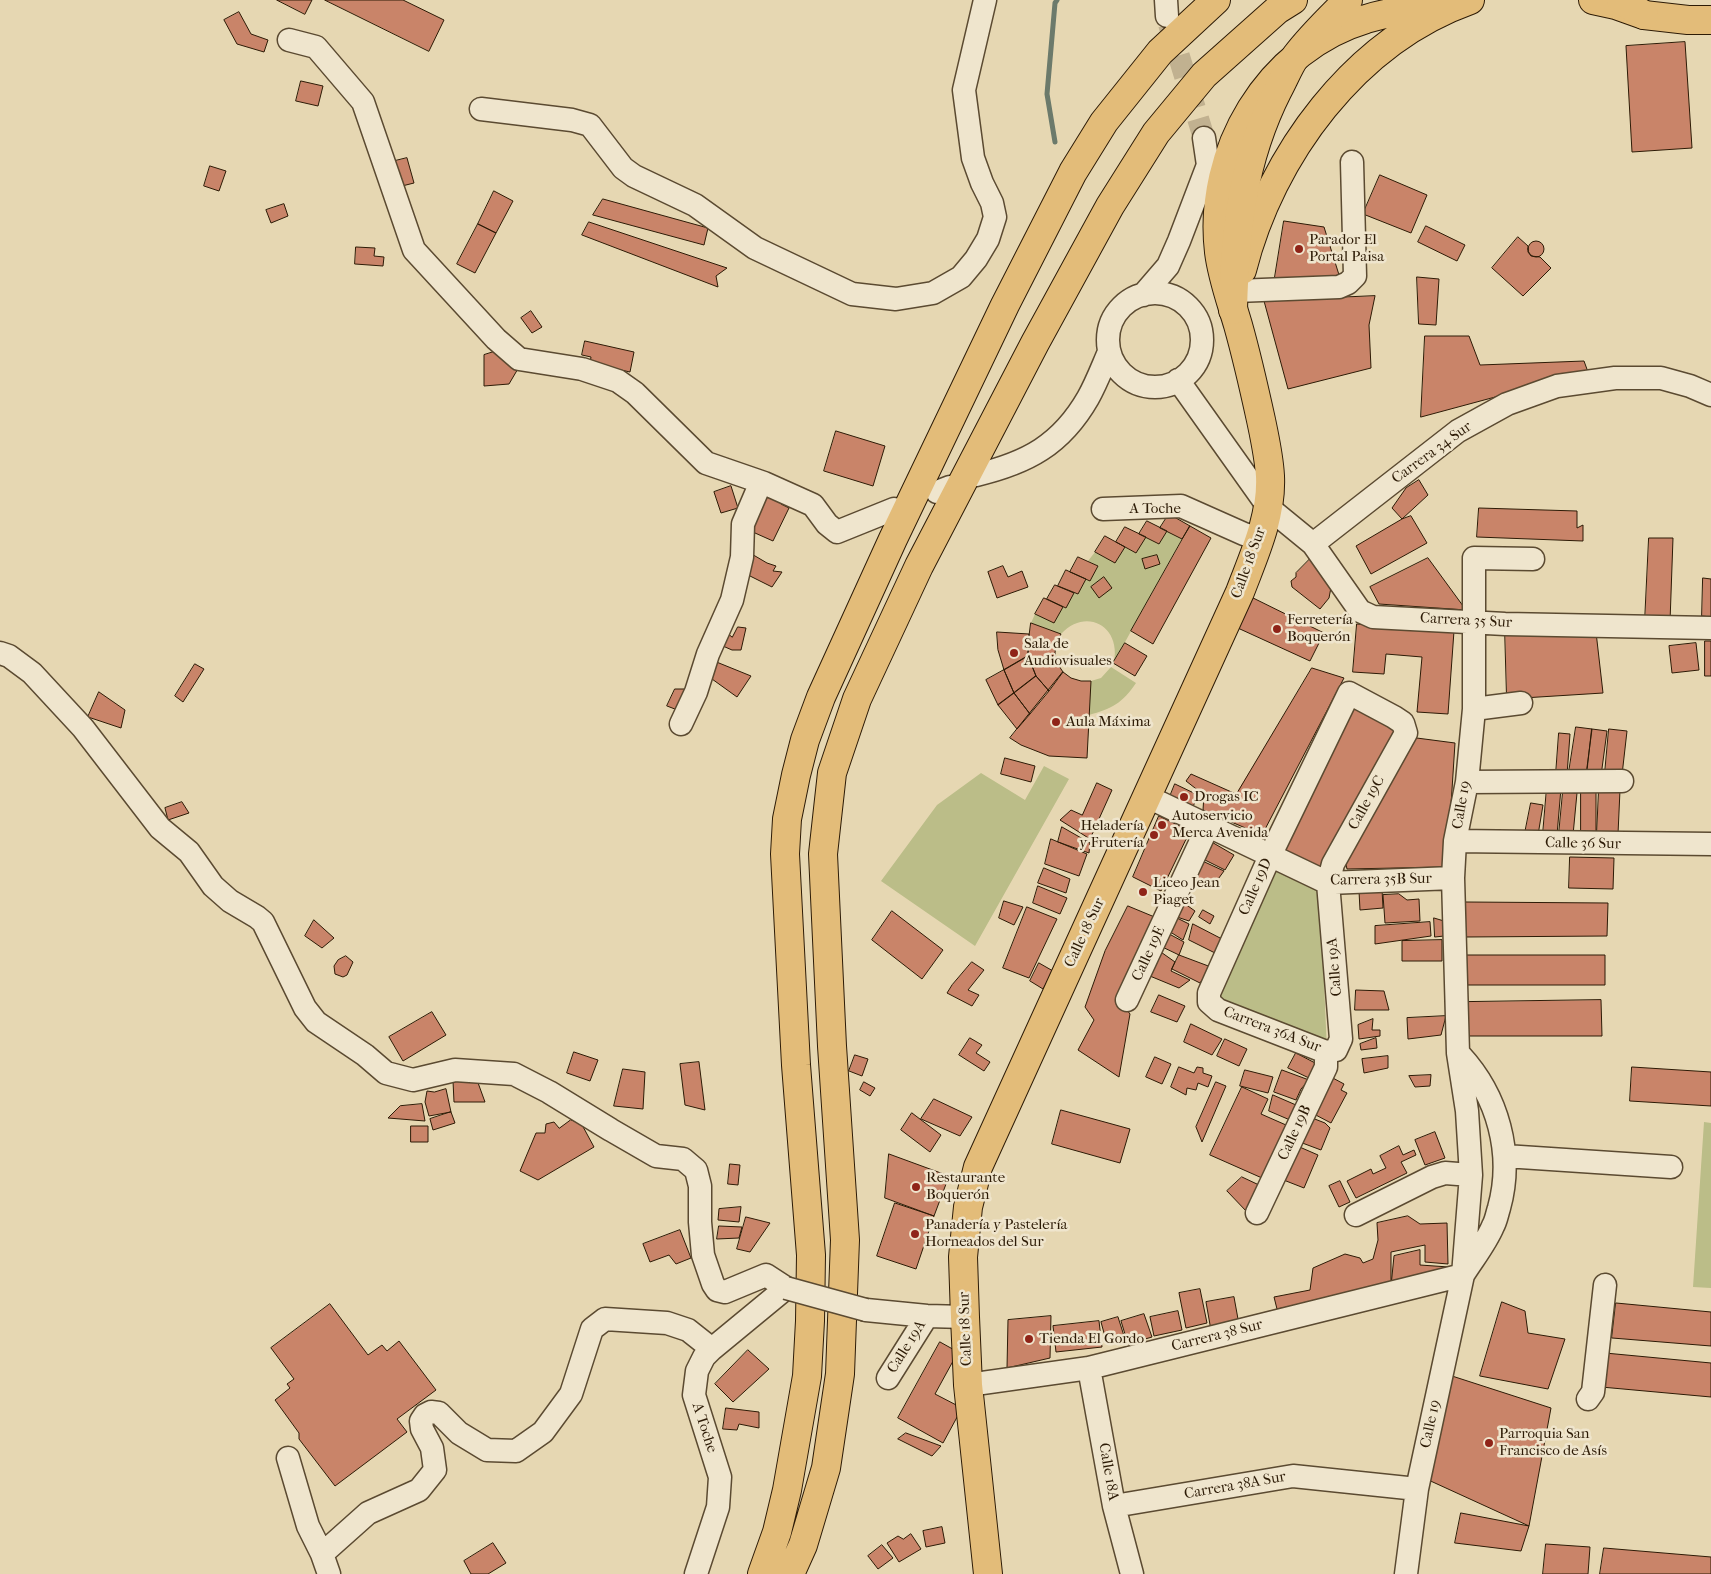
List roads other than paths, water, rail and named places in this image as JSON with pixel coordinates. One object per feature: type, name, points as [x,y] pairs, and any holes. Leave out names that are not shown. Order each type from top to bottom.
[{"type":"main road","points":[[762,1574],[777,1532],[788,1490],[807,1376],[810,1321],[811,1255],[796,1064],[784,854],[787,819],[805,740],[821,696],[893,539],[1005,305],[1073,172],[1104,122],[1160,52],[1216,0]]},
{"type":"main road","points":[[790,1574],[803,1545],[826,1468],[840,1374],[845,1240],[832,1046],[823,854],[832,772],[857,699],[919,566],[1035,343],[1110,206],[1156,132],[1204,75],[1277,10],[1293,0]]},
{"type":"main road","points":[[1235,300],[1219,252],[1217,222],[1221,185],[1230,149],[1247,115],[1268,84],[1295,58],[1324,23],[1348,0]]},
{"type":"main road","points":[[1235,300],[1249,241],[1268,193],[1294,148],[1324,106],[1360,69],[1400,36],[1444,9],[1470,0]]},
{"type":"main road","points":[[1594,0],[1616,5],[1644,15],[1688,20],[1711,20]]},
{"type":"main road","points":[[1621,0],[1644,15]]},
{"type":"main road","points":[[1235,300],[1234,258],[1240,205],[1252,154],[1271,105],[1295,58],[1328,35],[1364,19],[1403,10],[1444,9]]},
{"type":"main road","name":"Calle 18 Sur","points":[[988,1574],[968,1384],[963,1257],[968,1207],[978,1167],[1148,797],[1240,592],[1260,539],[1269,508],[1270,476],[1266,446],[1235,300]]},
{"type":"street","points":[[481,109],[572,120],[590,125],[623,168],[634,176],[696,205],[755,248],[852,294],[896,299],[933,293],[961,277],[976,259],[988,238],[995,216],[992,203],[982,184],[973,158],[964,90],[985,0]]},
{"type":"street","points":[[289,40],[316,47],[364,102],[414,250],[496,339],[519,359],[582,369],[618,381],[635,393],[706,463],[760,482],[813,505],[827,524],[836,532],[894,509]]},
{"type":"street","points":[[1204,138],[1217,222]]},
{"type":"street","points":[[1235,300],[1339,287],[1348,283],[1354,276],[1352,162]]},
{"type":"street","points":[[1143,295],[1168,266],[1208,165]]},
{"type":"street","points":[[1168,266],[1182,301]]},
{"type":"street","points":[[1163,294],[1182,301],[1191,309],[1201,330],[1200,354],[1195,364],[1188,374],[1164,386],[1148,386],[1132,381],[1118,369],[1109,352],[1108,338],[1111,323],[1118,310],[1130,300],[1143,295],[1163,294]]},
{"type":"street","points":[[976,475],[1004,468],[1030,457],[1053,441],[1073,421],[1088,398],[1109,352]]},
{"type":"street","name":"Carrera 34 Sur","points":[[1313,544],[1458,430],[1507,404],[1557,386],[1615,378],[1661,378],[1690,386],[1711,395]]},
{"type":"street","name":"Carrera 35 Sur","points":[[1178,380],[1269,508],[1313,544],[1360,610],[1372,616],[1474,622],[1711,628]]},
{"type":"street","points":[[1088,398],[1132,381]]},
{"type":"street","points":[[736,474],[747,513]]},
{"type":"street","points":[[681,724],[696,692],[708,654],[732,600],[742,557],[743,524],[760,482]]},
{"type":"street","name":"A Toche","points":[[1104,509],[1181,506],[1244,534],[1260,539]]},
{"type":"street","name":"Calle 19","points":[[1406,1574],[1416,1489],[1463,1275],[1471,1175],[1467,1110],[1458,1053],[1453,878],[1455,841],[1467,782],[1474,708],[1474,558],[1533,559]]},
{"type":"street","points":[[0,653],[8,656],[32,673],[83,728],[160,828],[189,852],[214,886],[230,901],[264,922],[306,1008],[316,1022],[365,1055],[386,1074],[413,1080],[456,1070],[514,1074],[656,1156],[683,1159],[696,1170],[700,1186],[700,1222],[703,1255],[713,1284],[718,1290],[725,1292],[766,1276],[786,1288],[866,1310],[927,1316],[965,1317]]},
{"type":"street","name":"Calle 19D","points":[[1209,1002],[1208,993],[1270,856],[1349,694],[1403,723]]},
{"type":"street","points":[[1474,708],[1521,703]]},
{"type":"street","name":"Calle 19C","points":[[1328,883],[1333,864],[1406,733],[1403,723]]},
{"type":"street","points":[[1467,782],[1622,781]]},
{"type":"street","name":"Carrera 35B Sur","points":[[1148,797],[1328,883],[1453,878]]},
{"type":"street","name":"Calle 19E","points":[[1127,1000],[1208,826]]},
{"type":"street","name":"Calle 36 Sur","points":[[1455,841],[1711,844]]},
{"type":"street","name":"Calle 19A","points":[[1328,883],[1341,1039],[1331,1051]]},
{"type":"street","name":"Carrera 36A Sur","points":[[1209,1002],[1218,1010],[1331,1051]]},
{"type":"street","name":"Calle 19B","points":[[1257,1213],[1326,1067],[1331,1051]]},
{"type":"street","name":"Calle 19","points":[[1458,1053],[1485,1089],[1498,1118],[1505,1156],[1503,1192],[1494,1226],[1463,1275]]},
{"type":"street","points":[[1505,1156],[1671,1167]]},
{"type":"street","points":[[1356,1215],[1432,1177],[1445,1173],[1471,1175]]},
{"type":"street","name":"Carrera 38 Sur","points":[[968,1384],[1089,1368],[1463,1275]]},
{"type":"street","points":[[1588,1399],[1593,1392],[1605,1284]]},
{"type":"street","name":"A Toche","points":[[696,1574],[718,1508],[720,1477],[694,1395],[697,1371],[704,1357],[786,1288]]},
{"type":"street","name":"Calle 19A","points":[[888,1378],[927,1316]]},
{"type":"street","points":[[288,1458],[308,1526],[325,1564],[368,1513],[419,1490],[435,1470],[432,1448],[422,1429],[421,1421],[425,1415],[431,1412],[439,1413],[459,1433],[488,1450],[516,1451],[543,1432],[571,1394],[592,1329],[605,1319],[667,1323],[688,1330],[712,1350]]},
{"type":"street","name":"Calle 18A","points":[[1089,1368],[1114,1506],[1132,1574]]},
{"type":"street","name":"Carrera 38A Sur","points":[[1114,1506],[1293,1476],[1416,1489]]},
{"type":"waterway","points":[[1055,142],[1047,94],[1055,3],[1057,0]]},
{"type":"tunnel","points":[[1169,24],[1204,138]]},
{"type":"place","name":"Parador El Portal Paisa","points":[[1299,249]]},
{"type":"place","name":"Ferretería Boquerón","points":[[1277,629]]},
{"type":"place","name":"Sala de Audiovisuales","points":[[1014,653]]},
{"type":"place","name":"Aula Máxima","points":[[1056,722]]},
{"type":"place","name":"Drogas IC","points":[[1184,797]]},
{"type":"place","name":"Autoservicio Merca Avenida","points":[[1162,825]]},
{"type":"place","name":"Heladería y Frutería","points":[[1154,835]]},
{"type":"place","name":"Liceo Jean Piaget","points":[[1143,892]]},
{"type":"place","name":"Restaurante Boquerón","points":[[916,1187]]},
{"type":"place","name":"Panadería y Pastelería Horneados del Sur","points":[[915,1234]]},
{"type":"place","name":"Tienda El Gordo","points":[[1029,1339]]},
{"type":"place","name":"Parroquia San Francisco de Asís","points":[[1489,1443]]}]
